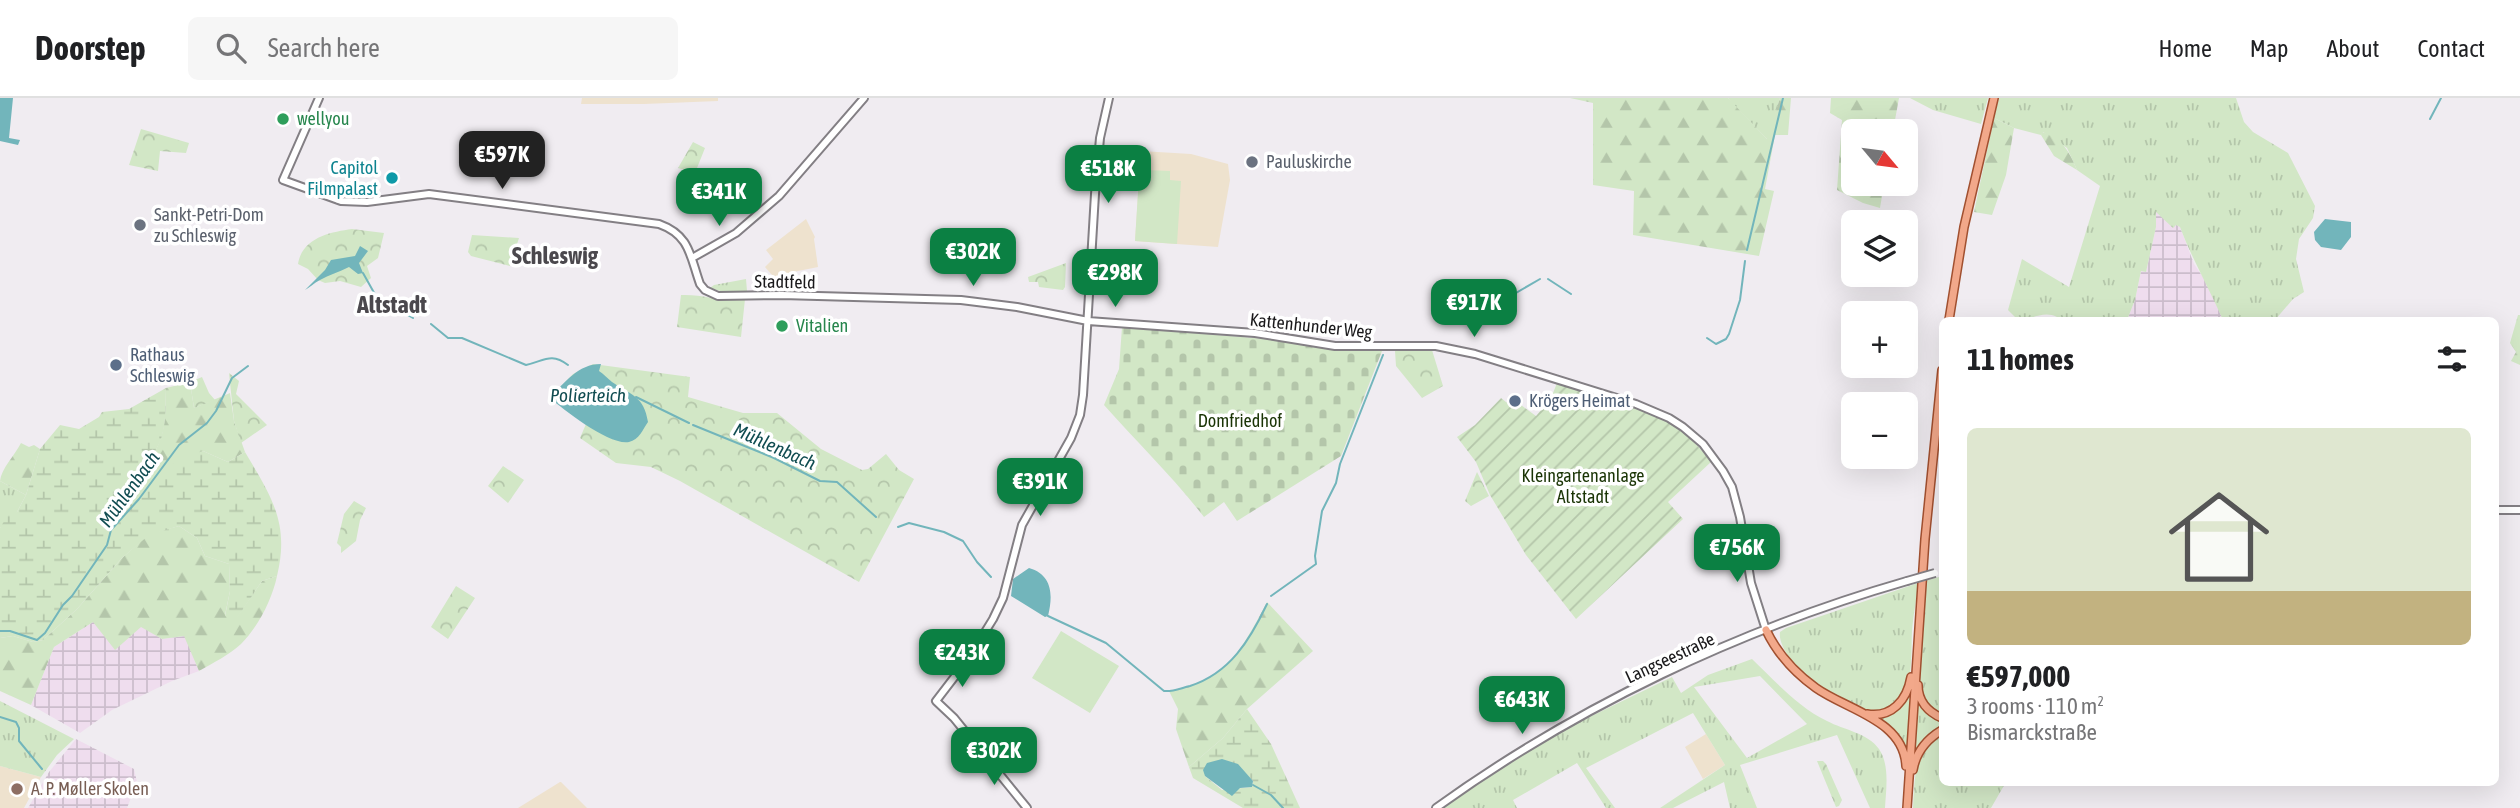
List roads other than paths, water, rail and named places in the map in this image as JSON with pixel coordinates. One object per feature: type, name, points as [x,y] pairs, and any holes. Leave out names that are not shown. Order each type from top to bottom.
[{"type":"main road","points":[[1949,317],[1964,227],[1994,98]]},
{"type":"main road","points":[[1908,806],[1927,514],[1939,399]]},
{"type":"main road","points":[[1766,630],[1782,655],[1802,678],[1833,699],[1889,728],[1904,751],[1908,806]]},
{"type":"main road","points":[[1861,713],[1880,714],[1899,705],[1909,689],[1917,646]]},
{"type":"main road","points":[[1917,646],[1918,691],[1930,711],[1939,716]]},
{"type":"main road","points":[[1908,806],[1912,797],[1913,769],[1917,755],[1927,741],[1939,732]]},
{"type":"street","name":"Stadtfeld","points":[[319,98],[283,180],[332,198],[356,202],[418,194],[441,195],[659,225],[676,231],[682,238],[705,290],[718,296],[901,298]]},
{"type":"street","points":[[692,258],[736,233],[779,196],[864,98]]},
{"type":"street","points":[[1027,808],[954,718],[936,701],[993,619],[1003,598],[1021,524],[1071,438],[1080,415],[1094,194],[1100,138],[1109,98]]},
{"type":"street","name":"Kattenhunder Weg","points":[[901,298],[1000,304],[1088,321],[1255,333],[1335,346],[1436,346],[1462,350],[1658,413],[1694,436],[1710,452],[1732,487],[1755,598],[1766,630]]},
{"type":"street","points":[[2499,510],[2520,510]]},
{"type":"street","name":"Langseestraße","points":[[1436,808],[1496,767],[1596,709],[1679,668],[1766,630],[1852,598],[1939,572]]},
{"type":"water","points":[[0,98],[13,98],[9,138],[20,140],[18,145],[0,141]]},
{"type":"water","points":[[2325,219],[2351,222],[2351,237],[2341,250],[2321,247],[2315,240],[2314,232]]},
{"type":"water","points":[[360,246],[368,251],[359,263],[363,273],[358,274],[349,267],[323,278],[305,290],[331,260],[355,256]]},
{"type":"water","name":"Polierteich","points":[[601,364],[599,371],[636,397],[646,413],[648,422],[632,441],[621,442],[599,433],[550,398],[578,371]]},
{"type":"water","points":[[1029,568],[1037,571],[1047,581],[1051,594],[1048,616],[1045,617],[1011,596],[1013,579]]},
{"type":"water","points":[[1222,759],[1238,764],[1253,781],[1252,787],[1240,788],[1232,796],[1205,776],[1203,770],[1207,763]]},
{"type":"waterway","points":[[1747,250],[1783,98]]},
{"type":"waterway","points":[[2430,119],[2441,98]]},
{"type":"waterway","points":[[1707,338],[1716,344],[1726,339],[1729,334],[1740,300],[1745,261]]},
{"type":"waterway","name":"Mühlenbach","points":[[363,273],[377,298],[413,318]]},
{"type":"waterway","points":[[1490,308],[1540,279]]},
{"type":"waterway","points":[[1548,279],[1571,294]]},
{"type":"waterway","name":"Mühlenbach","points":[[431,324],[448,338],[462,338],[526,365],[552,358],[568,365]]},
{"type":"waterway","points":[[1271,596],[1316,564],[1322,511],[1336,483],[1340,464],[1383,355]]},
{"type":"waterway","name":"Mühlenbach","points":[[0,631],[10,631],[37,640],[45,633],[107,545],[111,530],[139,499],[179,445],[207,423],[232,378],[248,366]]},
{"type":"waterway","name":"Mühlenbach","points":[[636,397],[689,423]]},
{"type":"waterway","name":"Mühlenbach","points":[[693,425],[774,458],[820,481],[837,482],[876,517]]},
{"type":"waterway","name":"Mühlenbach","points":[[898,527],[909,523],[944,532],[963,541],[991,577]]},
{"type":"waterway","points":[[1048,616],[1106,643],[1167,691],[1190,686],[1217,673],[1246,642],[1267,604]]},
{"type":"waterway","points":[[0,717],[16,722],[19,741],[42,769]]},
{"type":"waterway","name":"Mühlenbach","points":[[1253,785],[1271,795],[1283,808]]},
{"type":"place","name":"wellyou","points":[[283,119]]},
{"type":"place","name":"Pauluskirche","points":[[1252,162]]},
{"type":"place","name":"Capitol Filmpalast","points":[[392,178]]},
{"type":"place","name":"Sankt-Petri-Dom zu Schleswig","points":[[140,225]]},
{"type":"place","name":"Vitalien","points":[[782,326]]},
{"type":"place","name":"Rathaus Schleswig","points":[[116,365]]},
{"type":"place","name":"Krögers Heimat","points":[[1515,401]]},
{"type":"place","name":"A. P. Møller Skolen","points":[[17,789]]},
{"type":"district","name":"Schleswig","points":[[555,256]]},
{"type":"district","name":"Altstadt","points":[[392,305]]},
{"type":"park label","name":"Domfriedhof","points":[[1240,421]]},
{"type":"park label","name":"Kleingartenanlage Altstadt","points":[[1583,486]]}]
